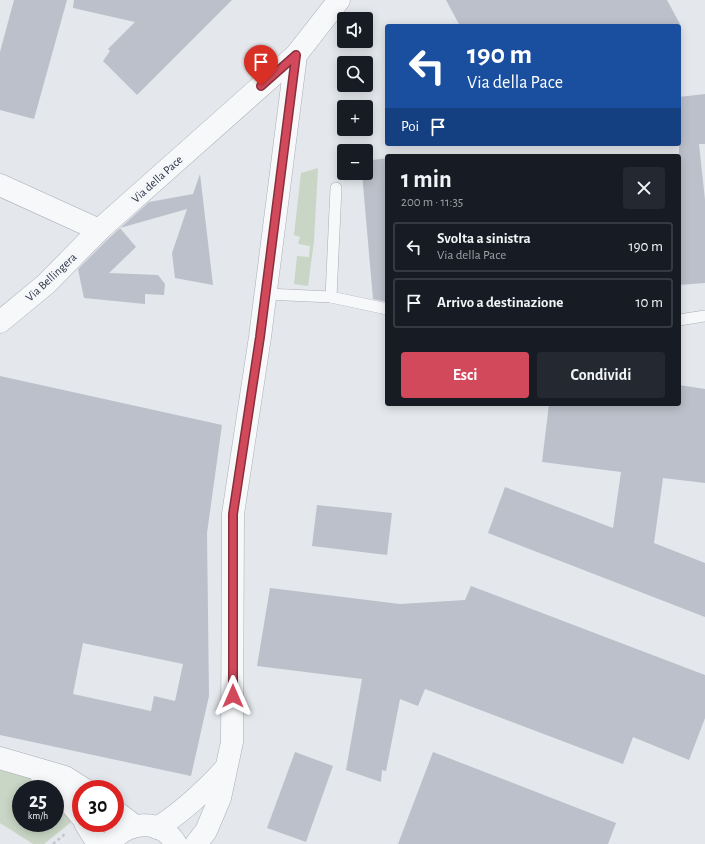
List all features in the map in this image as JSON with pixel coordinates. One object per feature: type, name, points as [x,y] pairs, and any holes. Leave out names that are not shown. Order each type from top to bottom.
[{"type":"street","name":"Via della Pace","points":[[99,230],[296,55],[339,0]]},
{"type":"street","points":[[196,844],[206,831],[220,798],[232,742],[233,514],[266,294],[296,55]]},
{"type":"street","points":[[0,186],[99,230]]},
{"type":"street","name":"Via Bellingera","points":[[0,322],[46,284],[99,230]]},
{"type":"street","points":[[0,758],[65,777],[72,781]]},
{"type":"street","points":[[26,766],[57,787],[72,805]]},
{"type":"street","points":[[157,828],[176,816],[194,801],[226,768]]},
{"type":"street","points":[[124,818],[135,826]]},
{"type":"street","points":[[109,844],[115,836],[124,829],[146,825],[157,828],[167,834],[176,844]]},
{"type":"street","points":[[91,832],[98,844]]},
{"type":"lane","points":[[331,296],[336,188]]},
{"type":"lane","points":[[266,294],[331,296],[385,309]]},
{"type":"lane","points":[[681,320],[705,316]]},
{"type":"green space","points":[[318,168],[314,241],[308,286],[294,284],[297,256],[309,257],[310,246],[298,244],[300,237],[294,235],[301,173]]},
{"type":"green space","points":[[11,764],[37,780],[12,780],[12,831],[0,823],[0,767]]},
{"type":"green space","points":[[64,804],[72,815],[72,821],[64,828]]},
{"type":"green space","points":[[14,832],[59,832],[44,844],[33,844]]},
{"type":"building","points":[[14,0],[67,0],[34,119],[0,110],[0,52]]},
{"type":"building","points":[[74,0],[232,0],[137,95],[103,61],[110,51],[108,49],[135,22],[73,8]]},
{"type":"building","points":[[446,0],[667,0],[680,24],[459,24]]},
{"type":"building","points":[[705,94],[705,144],[699,144],[705,200],[705,283],[681,285],[681,154],[679,154],[679,146],[681,146],[681,97]]},
{"type":"building","points":[[385,158],[385,302],[373,299],[363,180],[373,180],[373,160]]},
{"type":"building","points":[[200,174],[213,285],[175,278],[172,253],[187,209],[120,228],[149,202],[193,194]]},
{"type":"building","points":[[120,228],[136,247],[109,273],[158,275],[165,284],[164,295],[145,294],[145,304],[84,298],[78,269]]},
{"type":"building","points":[[0,376],[222,425],[207,533],[209,696],[191,776],[0,735]],"holes":[[[83,643],[183,664],[175,701],[154,696],[151,711],[73,694]]]},
{"type":"building","points":[[681,385],[705,389],[705,483],[663,478],[654,543],[705,563],[705,617],[488,533],[505,487],[613,528],[621,472],[542,462],[549,406],[681,406]]},
{"type":"building","points":[[317,505],[392,513],[387,555],[312,546]]},
{"type":"building","points":[[471,586],[705,675],[705,718],[689,760],[633,737],[623,764],[425,689],[418,706],[400,699],[386,771],[382,770],[381,782],[346,770],[362,679],[257,666],[270,588],[400,604],[465,600]]},
{"type":"building","points":[[295,752],[333,766],[306,842],[267,828]]},
{"type":"building","points":[[433,752],[616,823],[608,844],[398,844]]},
{"type":"route","points":[[233,696],[233,514],[260,337],[296,55],[261,86]]}]
